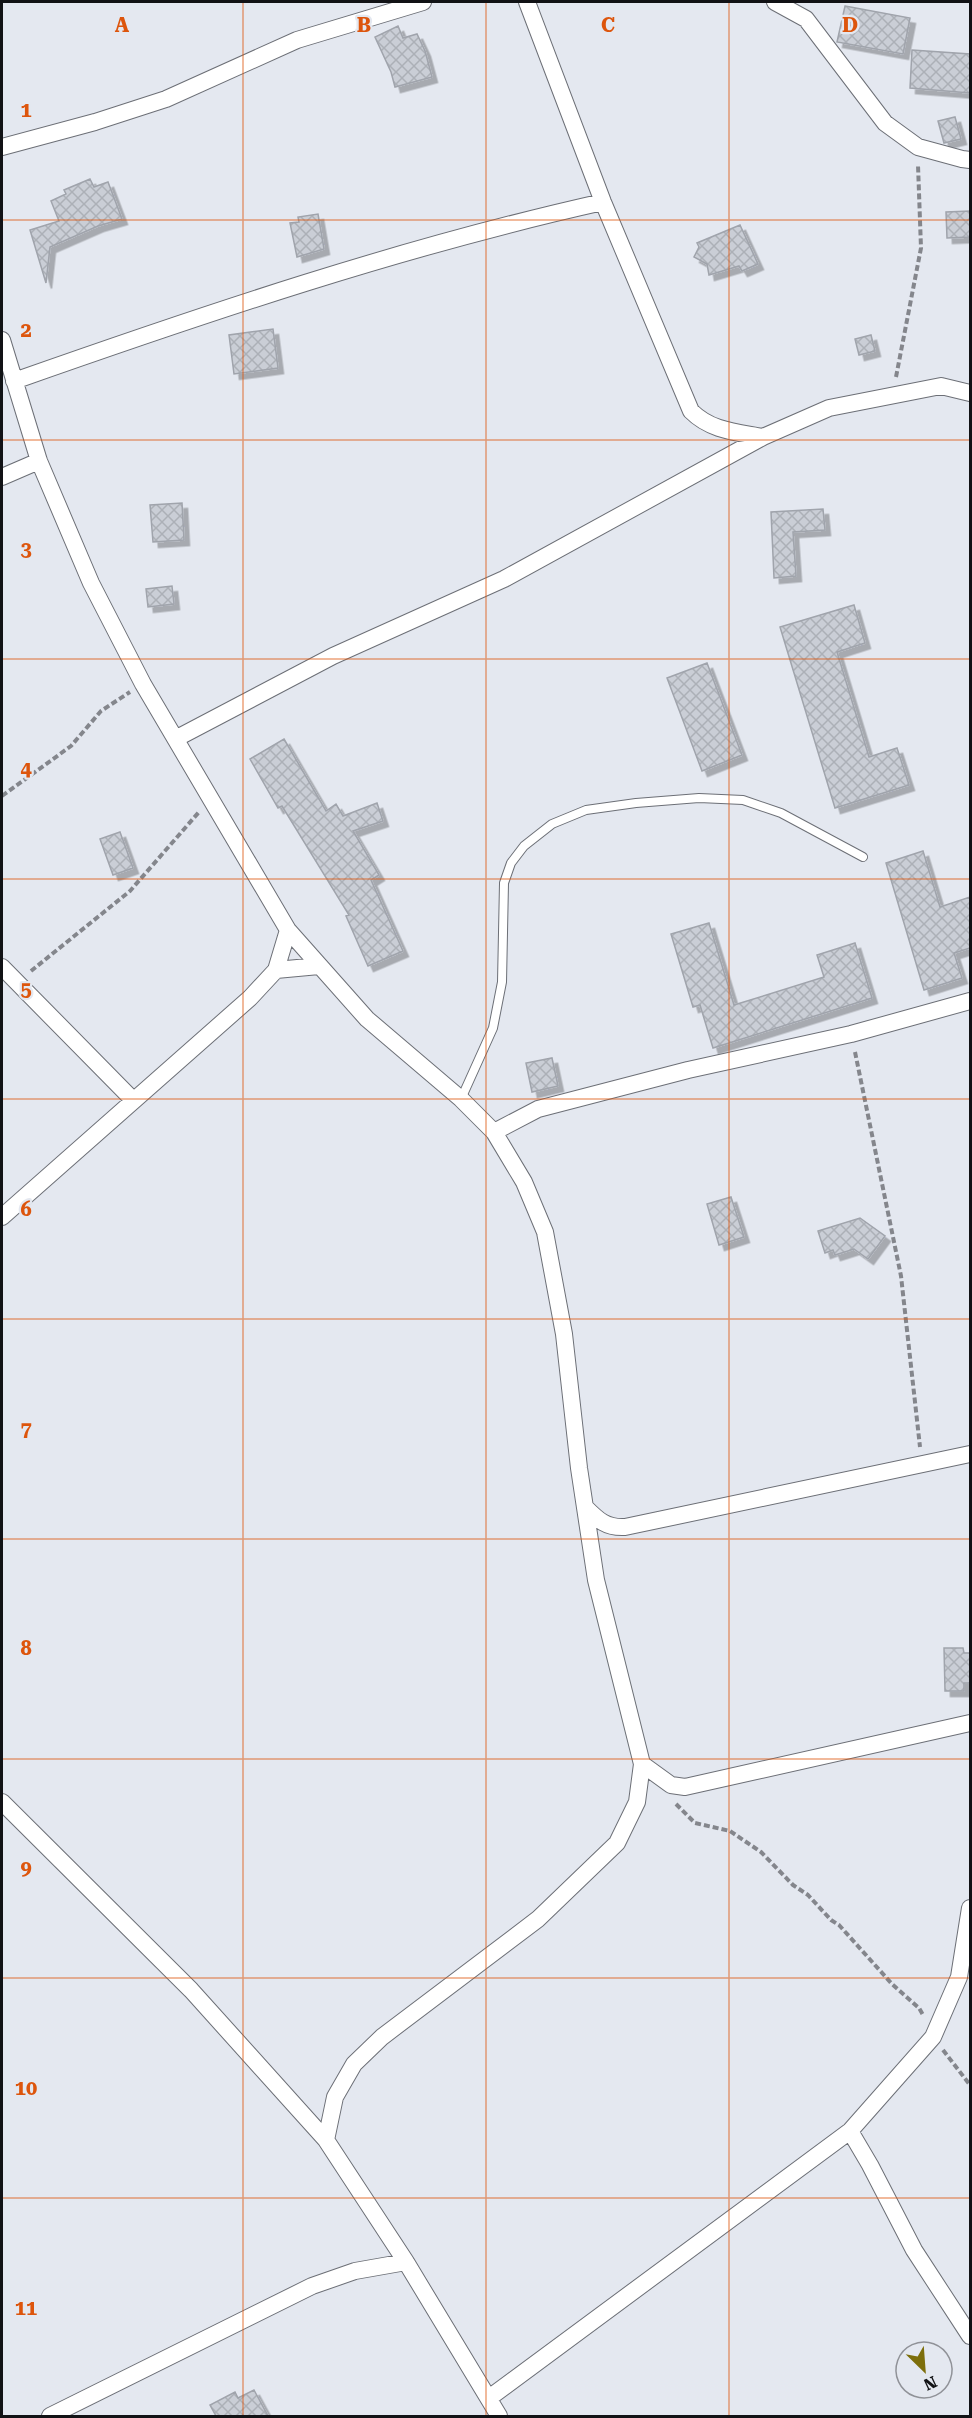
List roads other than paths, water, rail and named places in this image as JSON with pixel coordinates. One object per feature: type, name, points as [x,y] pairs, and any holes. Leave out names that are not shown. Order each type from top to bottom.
[{"type":"street","points":[[2,147],[95,122],[166,99],[297,40],[423,2]]},
{"type":"street","points":[[527,2],[603,202],[691,411],[701,421],[717,429],[763,437]]},
{"type":"street","points":[[774,2],[806,19],[885,123],[918,147],[970,160]]},
{"type":"street","points":[[14,381],[317,279],[511,222],[603,202]]},
{"type":"street","points":[[2,340],[39,461],[91,584],[143,684],[177,738],[288,930],[368,1020],[461,1099],[494,1132],[524,1182],[545,1232],[564,1334],[596,1580],[642,1764],[637,1802],[617,1843],[538,1919],[382,2037],[354,2064],[335,2097],[327,2140]]},
{"type":"street","points":[[177,738],[333,656],[504,579],[763,437],[829,408],[941,386],[970,393]]},
{"type":"street","points":[[2,477],[39,461]]},
{"type":"street","points":[[2,1217],[250,998],[276,970],[288,930]]},
{"type":"street","points":[[276,970],[319,966]]},
{"type":"street","points":[[2,967],[133,1100]]},
{"type":"street","points":[[494,1132],[538,1109],[688,1070],[851,1034],[970,1001]]},
{"type":"street","points":[[585,1507],[603,1524],[611,1528],[625,1527],[970,1454]]},
{"type":"street","points":[[642,1764],[671,1785],[686,1787],[970,1726]]},
{"type":"street","points":[[2,1802],[192,1990],[327,2140],[406,2262],[500,2416]]},
{"type":"street","points":[[489,2398],[850,2132],[933,2037],[959,1977],[970,1908]]},
{"type":"street","points":[[850,2132],[870,2164],[914,2250],[970,2336]]},
{"type":"street","points":[[50,2416],[312,2286],[355,2271],[406,2262]]},
{"type":"lane","points":[[461,1099],[493,1028],[502,982],[504,883],[511,863],[524,846],[552,824],[586,810],[636,803],[699,798],[743,800],[781,813],[863,857]]}]
